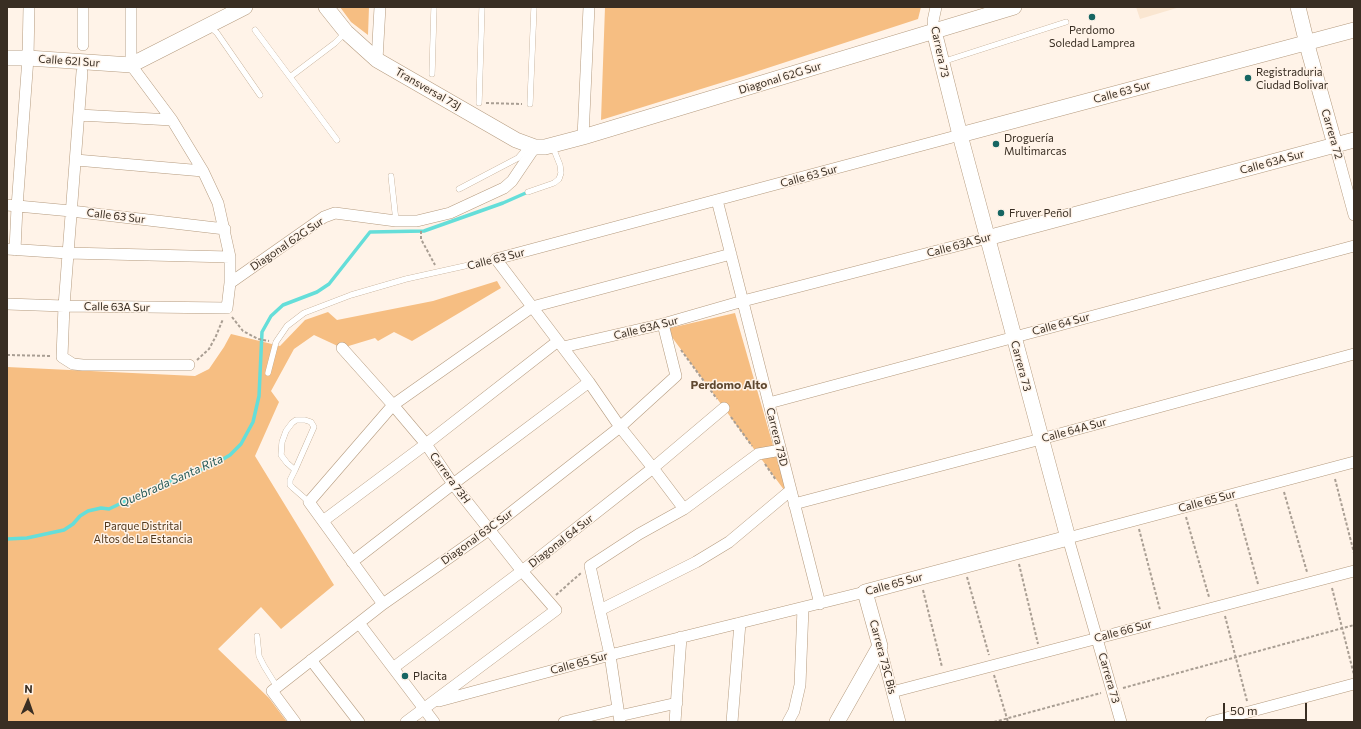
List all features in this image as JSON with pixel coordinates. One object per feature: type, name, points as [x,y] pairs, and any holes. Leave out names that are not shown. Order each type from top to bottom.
[{"type":"street","points":[[28,7],[28,58],[12,206],[11,250],[230,257]]},
{"type":"street","points":[[82,45],[83,7]]},
{"type":"street","points":[[131,7],[131,65],[172,120],[203,171],[218,203],[230,257],[230,283],[227,308]]},
{"type":"street","points":[[131,65],[245,7]]},
{"type":"street","name":"Transversal 73J","points":[[326,7],[346,32],[377,60],[516,140],[540,146]]},
{"type":"street","points":[[377,60],[380,7]]},
{"type":"street","points":[[583,137],[589,7]]},
{"type":"street","name":"Carrera 73","points":[[936,7],[933,21],[934,32],[960,135],[1068,538],[1122,722]]},
{"type":"street","name":"Diagonal 62G Sur","points":[[230,283],[324,218],[335,213],[418,221],[450,213],[504,188],[512,182],[540,146],[583,137],[1014,7]]},
{"type":"street","name":"Carrera 72","points":[[1298,7],[1306,43],[1354,215]]},
{"type":"street","name":"Calle 63 Sur","points":[[496,259],[1354,30]]},
{"type":"street","name":"Calle 62I Sur","points":[[7,58],[131,65]]},
{"type":"street","points":[[82,72],[64,306],[62,356],[73,364],[83,365],[189,365]]},
{"type":"street","points":[[79,115],[172,120]]},
{"type":"street","name":"Calle 63A Sur","points":[[560,344],[663,324],[1354,140]]},
{"type":"street","points":[[76,160],[203,171]]},
{"type":"street","name":"Carrera 73D","points":[[718,200],[820,604]]},
{"type":"street","name":"Calle 63 Sur","points":[[12,206],[71,211],[225,229]]},
{"type":"street","name":"Calle 64 Sur","points":[[769,403],[1354,246]]},
{"type":"street","points":[[383,604],[309,502],[393,405],[532,307],[731,254]]},
{"type":"street","points":[[496,259],[590,382],[620,427],[684,509]]},
{"type":"street","name":"Calle 63A Sur","points":[[7,304],[227,308]]},
{"type":"street","name":"Diagonal 63C Sur","points":[[275,689],[383,604],[490,529],[620,427],[676,376],[663,324]]},
{"type":"street","points":[[323,521],[560,344]]},
{"type":"street","name":"Carrera 73H","points":[[342,348],[426,444],[453,484],[522,571],[549,600],[556,610],[428,705]]},
{"type":"street","name":"Calle 64A Sur","points":[[794,504],[1042,439],[1354,354]]},
{"type":"street","points":[[352,562],[453,484],[590,382]]},
{"type":"street","name":"Diagonal 64 Sur","points":[[393,668],[522,571],[653,468],[724,408]]},
{"type":"street","points":[[619,716],[610,655],[590,566],[639,534],[684,509],[758,454],[781,450]]},
{"type":"street","name":"Calle 65 Sur","points":[[428,705],[610,655],[820,604],[1354,462]]},
{"type":"street","points":[[600,610],[696,562],[729,542],[791,490]]},
{"type":"street","name":"Calle 66 Sur","points":[[892,692],[1354,571]]},
{"type":"street","name":"Carrera 73C Bis","points":[[865,592],[900,722]]},
{"type":"street","points":[[788,722],[794,711],[800,685],[803,608]]},
{"type":"street","points":[[359,623],[393,668],[428,705],[434,722]]},
{"type":"street","points":[[732,722],[740,623]]},
{"type":"street","points":[[675,722],[681,637]]},
{"type":"street","points":[[837,722],[880,646]]},
{"type":"street","points":[[312,660],[359,722]]},
{"type":"street","points":[[1211,722],[1354,684]]},
{"type":"street","points":[[275,689],[295,722]]},
{"type":"street","points":[[564,722],[619,716],[677,703]]},
{"type":"street","points":[[406,722],[428,705]]},
{"type":"lane","points":[[432,74],[434,7]]},
{"type":"lane","points":[[479,103],[482,7]]},
{"type":"lane","points":[[530,104],[534,7]]},
{"type":"lane","points":[[942,63],[1066,22]]},
{"type":"lane","points":[[209,26],[217,33],[260,95]]},
{"type":"lane","points":[[255,30],[338,140]]},
{"type":"lane","points":[[290,77],[335,43],[346,32]]},
{"type":"lane","points":[[459,189],[540,146],[560,165],[561,173],[559,179],[554,183],[528,192]]},
{"type":"lane","points":[[391,176],[396,220]]},
{"type":"lane","name":"Calle 63 Sur","points":[[276,342],[288,326],[304,314],[351,295],[438,272],[496,259]]},
{"type":"lane","points":[[268,373],[276,342]]},
{"type":"lane","points":[[295,470],[281,454],[282,442],[286,431],[292,423],[296,420],[305,420],[311,422],[314,427],[295,470],[290,480],[290,485],[309,502]]},
{"type":"lane","points":[[257,636],[259,656],[275,689]]},
{"type":"path","points":[[479,103],[530,104]]},
{"type":"path","points":[[421,240],[438,272]]},
{"type":"path","points":[[227,308],[233,320],[243,330],[258,339],[276,342]]},
{"type":"path","points":[[189,365],[200,359],[209,349],[227,308]]},
{"type":"path","points":[[7,355],[62,356]]},
{"type":"path","points":[[1332,467],[1354,553]]},
{"type":"path","points":[[1281,481],[1309,582]]},
{"type":"path","points":[[1234,494],[1260,595]]},
{"type":"path","points":[[1184,507],[1235,657],[1250,712]]},
{"type":"path","points":[[1136,520],[1162,621]]},
{"type":"path","points":[[1016,552],[1040,653]]},
{"type":"path","points":[[549,600],[590,566]]},
{"type":"path","points":[[964,566],[1008,722]]},
{"type":"path","points":[[920,577],[945,678]]},
{"type":"path","points":[[1330,577],[1354,676]]},
{"type":"path","points":[[994,722],[1354,626]]},
{"type":"shaded area","points":[[1136,7],[1180,7],[1140,19]]},
{"type":"green space","points":[[340,7],[369,7],[368,35],[351,22]]},
{"type":"green space","points":[[605,7],[921,7],[918,19],[601,120]]},
{"type":"green space","name":"Parque Distrital Altos de La Estancia","points":[[497,281],[501,288],[412,341],[394,332],[378,341],[375,338],[342,348],[314,335],[294,349],[271,391],[279,402],[255,456],[334,585],[281,629],[261,607],[218,649],[269,698],[287,722],[7,722],[7,367],[195,376],[209,369],[231,334],[280,346],[305,320],[328,312],[337,320],[433,301]]},
{"type":"green space","points":[[735,313],[787,494],[666,329]]},
{"type":"waterway","name":"Quebrada Santa Rita","points":[[7,539],[27,538],[64,530],[88,511],[101,508],[109,509],[159,485],[213,465],[230,455],[241,444],[253,422],[259,396],[262,332],[271,316],[283,305],[317,292],[329,284],[370,232],[424,231],[503,203],[528,192]]},
{"type":"place","name":"Perdomo Soledad Lamprea","points":[[1092,17]]},
{"type":"place","name":"Registraduria Ciudad Bolivar","points":[[1248,78]]},
{"type":"place","name":"Droguería Multimarcas","points":[[996,144]]},
{"type":"place","name":"Fruver Peñol","points":[[1001,213]]},
{"type":"place","name":"Placita","points":[[405,676]]},
{"type":"district","name":"Perdomo Alto","points":[[729,385]]}]
